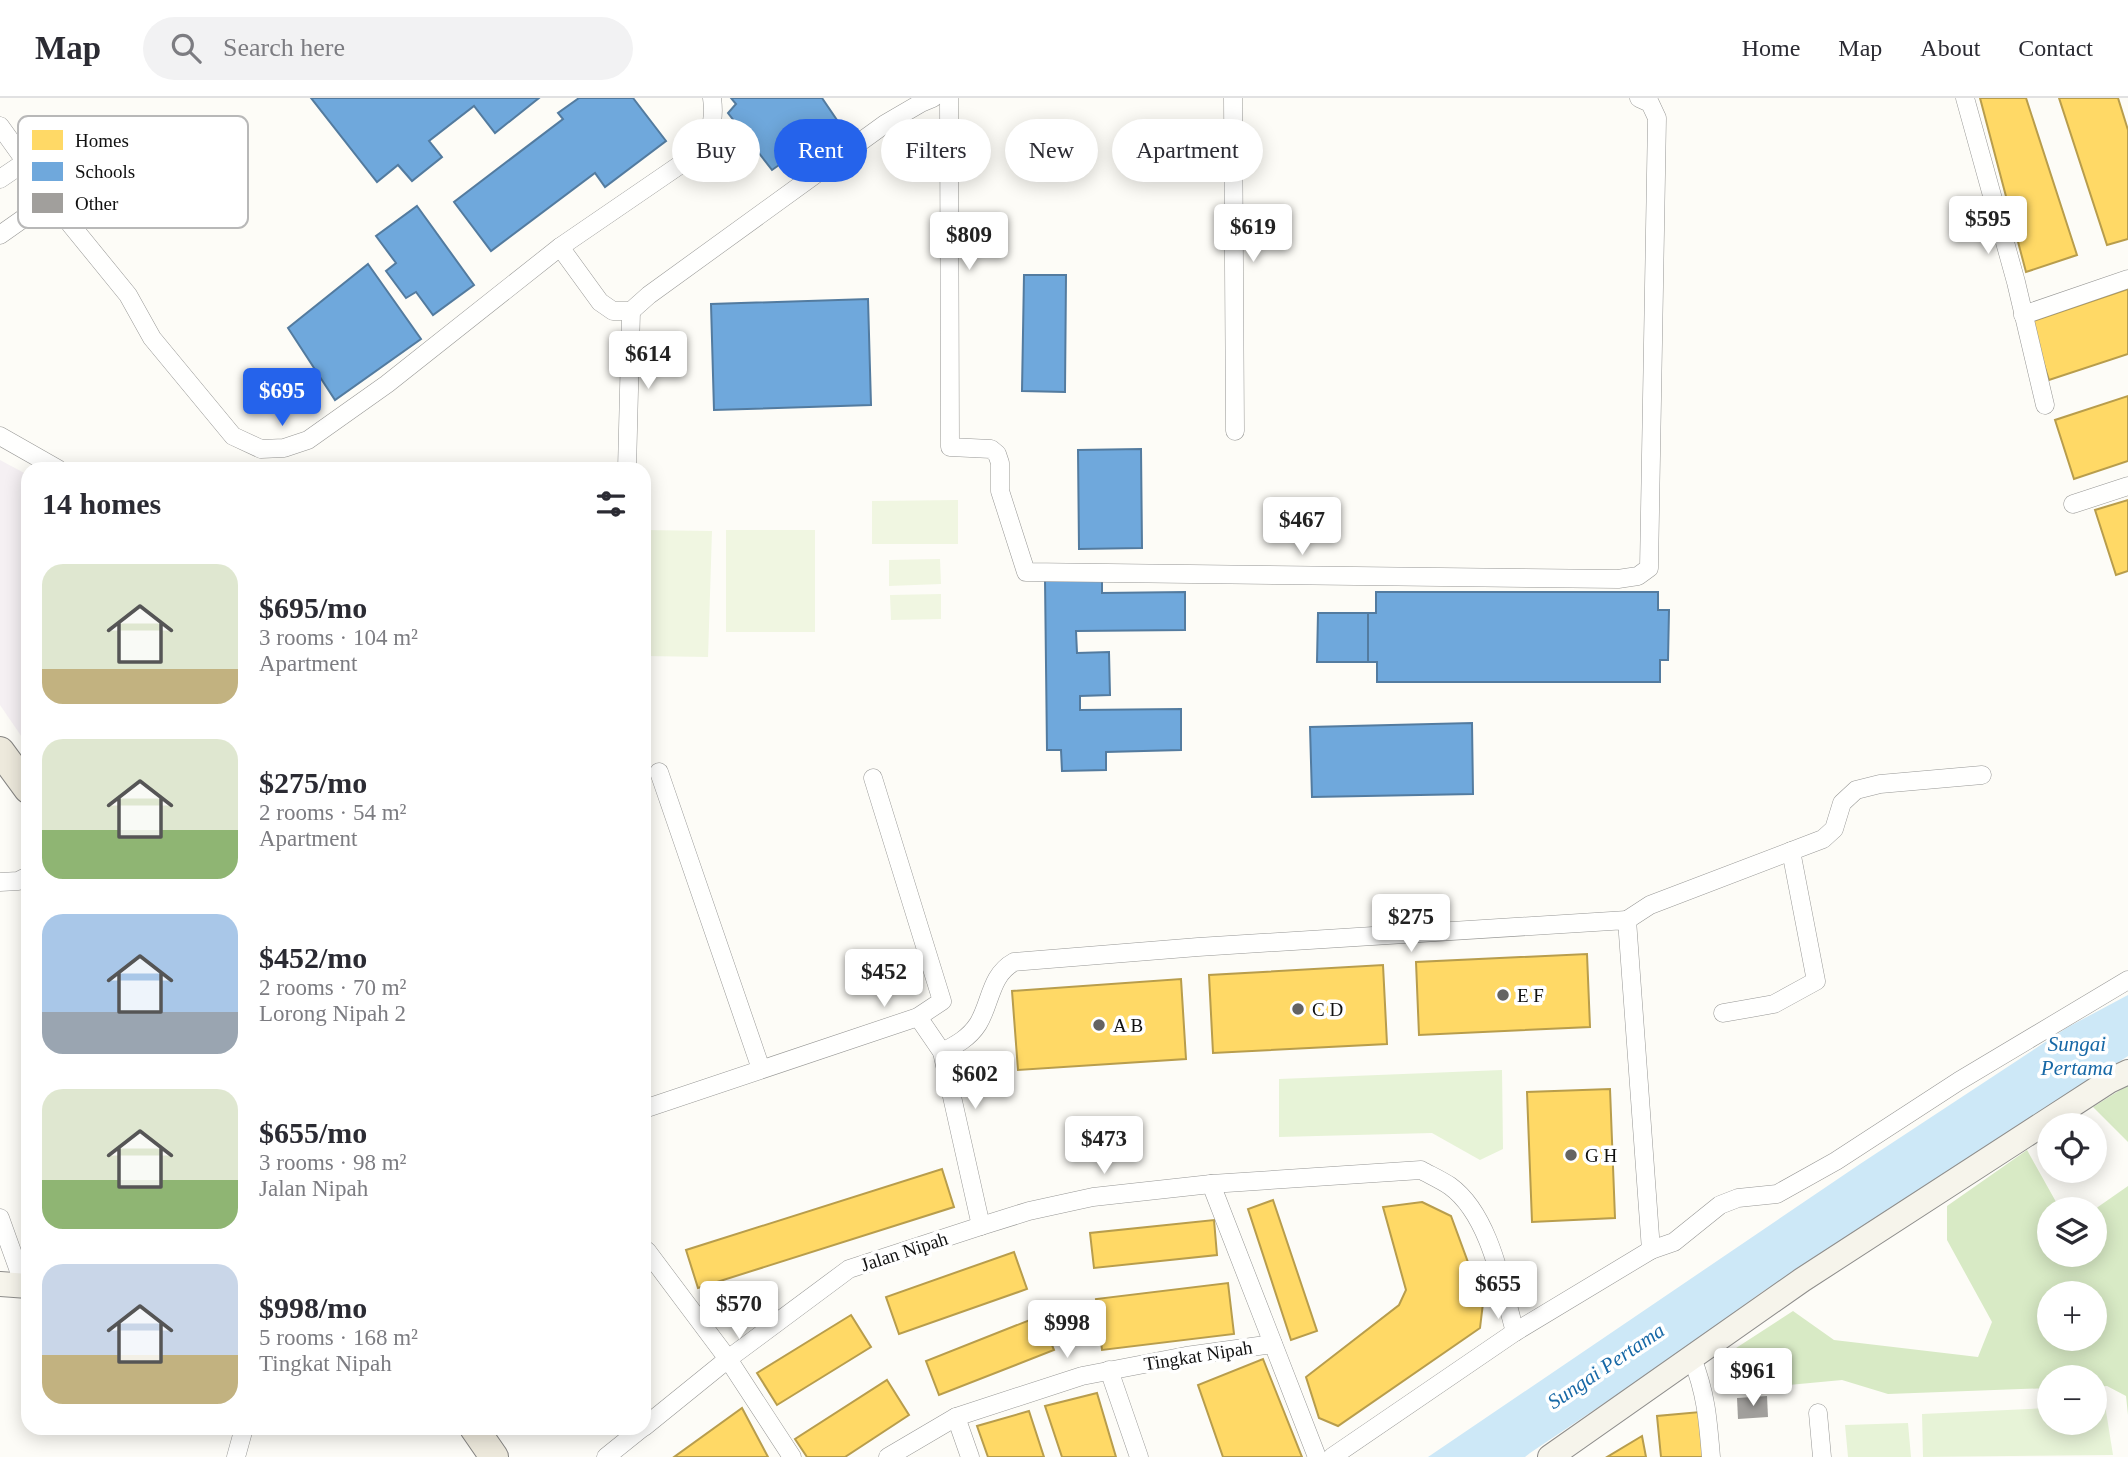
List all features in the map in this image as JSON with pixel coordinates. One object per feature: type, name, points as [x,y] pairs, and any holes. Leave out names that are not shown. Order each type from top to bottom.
[{"type":"main road","points":[[479,1435],[494,1457]]},
{"type":"street","points":[[73,228],[128,296],[152,338],[233,436],[261,449],[284,448],[308,440],[387,384],[560,247],[690,158],[708,138],[715,115],[712,98]]},
{"type":"street","points":[[560,247],[600,302],[613,311],[631,311],[649,295],[885,124],[933,98]]},
{"type":"street","points":[[949,98],[950,447],[991,449],[997,454],[1000,463],[1000,491],[1026,572],[1618,579],[1638,576],[1649,568],[1657,118],[1650,103],[1639,98]]},
{"type":"street","points":[[1233,98],[1235,431]]},
{"type":"street","points":[[1965,98],[2045,405]]},
{"type":"street","points":[[0,126],[18,152]]},
{"type":"street","points":[[0,180],[18,167]]},
{"type":"street","points":[[0,235],[18,223]]},
{"type":"street","points":[[2023,315],[2128,279]]},
{"type":"street","points":[[627,462],[631,311]]},
{"type":"street","points":[[0,436],[46,462]]},
{"type":"street","points":[[2073,504],[2128,486]]},
{"type":"street","points":[[659,772],[761,1069]]},
{"type":"street","points":[[942,1052],[963,1041],[978,1025],[998,978],[1004,968],[1014,961],[1627,920],[1650,905],[1823,839],[1834,829],[1842,803],[1856,790],[1880,784],[1982,775]]},
{"type":"street","points":[[651,1107],[918,1017],[942,1001],[873,778]]},
{"type":"street","points":[[1723,1013],[1774,1004],[1816,981],[1790,851]]},
{"type":"street","points":[[0,882],[21,880]]},
{"type":"street","points":[[1627,920],[1651,1250]]},
{"type":"street","points":[[1332,1457],[1515,1332],[1651,1250],[1674,1242],[1720,1205],[1738,1198],[1777,1194],[1836,1161],[1959,1081],[2128,980]]},
{"type":"street","points":[[918,1017],[942,1052],[981,1226]]},
{"type":"street","points":[[1550,1457],[1802,1280],[2109,1081],[2128,1072]]},
{"type":"street","name":"Jalan Nipah","points":[[651,1421],[849,1269],[1029,1211],[1093,1197],[1211,1184],[1421,1170],[1451,1187],[1474,1213],[1490,1246],[1515,1332]]},
{"type":"street","points":[[1211,1184],[1317,1457]]},
{"type":"street","points":[[0,1217],[17,1285]]},
{"type":"street","points":[[651,1256],[728,1359],[792,1457]]},
{"type":"street","name":"Tingkat Nipah","points":[[888,1457],[956,1417],[1082,1376],[1186,1356],[1273,1344]]},
{"type":"street","points":[[1692,1358],[1707,1408],[1711,1457]]},
{"type":"street","points":[[1109,1370],[1139,1457]]},
{"type":"street","points":[[1818,1413],[1822,1457]]},
{"type":"street","points":[[956,1417],[970,1457]]},
{"type":"street","points":[[236,1457],[242,1435]]},
{"type":"street","name":"Jalan Nipah","points":[[606,1457],[633,1435]]},
{"type":"shaded area","points":[[0,460],[21,471],[21,736],[0,705]]},
{"type":"green space","points":[[958,500],[958,544],[872,544],[872,501]]},
{"type":"green space","points":[[651,530],[712,531],[708,657],[651,656]]},
{"type":"green space","points":[[726,530],[815,530],[815,632],[726,632]]},
{"type":"green space","points":[[940,559],[941,584],[889,586],[889,560]]},
{"type":"green space","points":[[941,594],[941,619],[891,620],[890,595]]},
{"type":"green space","points":[[1502,1070],[1503,1149],[1480,1160],[1432,1133],[1279,1137],[1279,1079]]},
{"type":"green space","points":[[2128,1085],[2128,1142],[2107,1121],[2107,1113],[2099,1113],[2093,1107]]},
{"type":"green space","points":[[2027,1150],[2037,1168],[2037,1183],[2045,1183],[2053,1197],[2037,1197],[2037,1267],[2107,1267],[2107,1201],[2128,1186],[2128,1415],[2126,1396],[2107,1386],[2107,1365],[2037,1365],[2037,1388],[1888,1394],[1842,1380],[1723,1391],[1716,1361],[1793,1311],[1834,1340],[1978,1357],[1992,1322],[1947,1240],[1947,1206]]},
{"type":"green space","points":[[2037,1409],[2037,1435],[2107,1435],[2107,1418],[2113,1455],[1923,1457],[1922,1414]]},
{"type":"green space","points":[[1908,1423],[1911,1457],[1848,1457],[1845,1425]]},
{"type":"water","name":"Sungai Pertama","points":[[2128,995],[2128,1056],[1762,1292],[1670,1359],[1525,1457],[1428,1457],[1860,1164],[2068,1027]]},
{"type":"building: Homes","points":[[1980,98],[2026,98],[2077,255],[2026,272]]},
{"type":"building: Homes","points":[[2059,98],[2118,98],[2128,130],[2128,239],[2107,245]]},
{"type":"building: Homes","points":[[2128,289],[2128,354],[2049,380],[2030,322]]},
{"type":"building: Homes","points":[[2128,396],[2128,461],[2074,479],[2055,420]]},
{"type":"building: Homes","points":[[2128,500],[2128,571],[2116,575],[2095,510]]},
{"type":"building: Homes","name":"E F","points":[[1587,954],[1590,1027],[1419,1035],[1416,962]]},
{"type":"building: Homes","name":"C D","points":[[1383,965],[1387,1044],[1213,1053],[1209,975]]},
{"type":"building: Homes","name":"A B","points":[[1181,979],[1186,1059],[1018,1070],[1012,991]]},
{"type":"building: Homes","name":"G H","points":[[1610,1089],[1615,1218],[1532,1222],[1527,1092]]},
{"type":"building: Homes","points":[[942,1169],[954,1207],[698,1288],[686,1250]]},
{"type":"building: Homes","points":[[1273,1200],[1317,1331],[1291,1340],[1248,1209]]},
{"type":"building: Homes","points":[[1422,1202],[1451,1216],[1483,1303],[1480,1328],[1338,1426],[1319,1418],[1306,1377],[1399,1305],[1406,1290],[1383,1207]]},
{"type":"building: Homes","points":[[1214,1220],[1217,1255],[1094,1268],[1090,1233]]},
{"type":"building: Homes","points":[[1014,1252],[1027,1289],[899,1334],[886,1297]]},
{"type":"building: Homes","points":[[1228,1283],[1234,1334],[1102,1350],[1096,1299]]},
{"type":"building: Homes","points":[[851,1315],[871,1347],[777,1405],[757,1373]]},
{"type":"building: Homes","points":[[1040,1316],[1054,1350],[939,1395],[926,1361]]},
{"type":"building: Homes","points":[[1263,1359],[1302,1457],[1223,1457],[1198,1385]]},
{"type":"building: Homes","points":[[887,1380],[909,1415],[845,1457],[807,1457],[795,1439]]},
{"type":"building: Homes","points":[[1097,1393],[1116,1457],[1062,1457],[1045,1406]]},
{"type":"building: Homes","points":[[742,1408],[768,1457],[674,1457]]},
{"type":"building: Homes","points":[[1029,1411],[1044,1457],[988,1457],[977,1426]]},
{"type":"building: Homes","points":[[1700,1412],[1703,1457],[1661,1457],[1657,1416]]},
{"type":"building: Homes","points":[[1642,1436],[1646,1457],[1607,1457]]},
{"type":"building: Schools","points":[[311,98],[539,98],[495,133],[474,106],[429,141],[442,157],[412,181],[398,165],[377,182]]},
{"type":"building: Schools","points":[[579,98],[633,98],[666,141],[605,187],[595,173],[491,251],[454,202],[563,119],[558,113]]},
{"type":"building: Schools","points":[[731,98],[822,98],[836,119],[774,119],[772,170],[760,154],[760,119],[733,119],[728,113],[736,104]]},
{"type":"building: Schools","points":[[417,206],[474,285],[433,315],[416,292],[406,298],[386,271],[396,263],[376,236]]},
{"type":"building: Schools","points":[[368,264],[421,339],[335,400],[288,328]]},
{"type":"building: Schools","points":[[1024,275],[1066,275],[1065,392],[1022,391]]},
{"type":"building: Schools","points":[[868,299],[871,405],[714,410],[711,304]]},
{"type":"building: Schools","points":[[1141,449],[1142,548],[1079,549],[1078,450]]},
{"type":"building: Schools","points":[[1102,578],[1102,593],[1185,592],[1185,630],[1076,631],[1077,653],[1109,652],[1110,695],[1080,696],[1080,710],[1181,709],[1181,750],[1106,752],[1106,770],[1062,771],[1061,750],[1047,750],[1045,579]]},
{"type":"building: Schools","points":[[1376,592],[1658,592],[1658,610],[1669,610],[1668,660],[1660,660],[1660,682],[1377,682],[1377,662],[1368,662],[1368,613],[1376,613]]},
{"type":"building: Schools","points":[[1318,613],[1368,613],[1368,662],[1317,662]]},
{"type":"building: Schools","points":[[1472,723],[1473,794],[1312,797],[1310,727]]},
{"type":"building: Other","points":[[1767,1396],[1768,1417],[1738,1419],[1737,1398]]},
{"type":"place","name":"E F","points":[[1503,995]]},
{"type":"place","name":"C D","points":[[1298,1009]]},
{"type":"place","name":"A B","points":[[1099,1025]]},
{"type":"place","name":"G H","points":[[1571,1155]]}]
